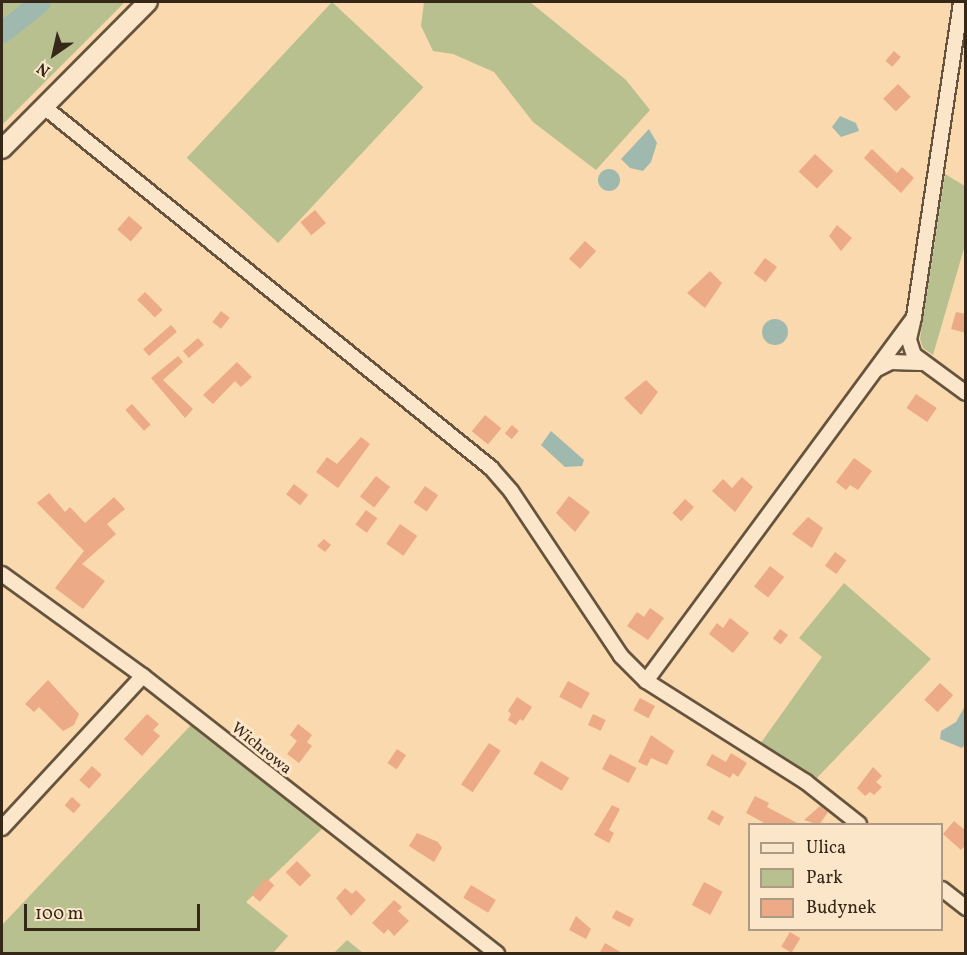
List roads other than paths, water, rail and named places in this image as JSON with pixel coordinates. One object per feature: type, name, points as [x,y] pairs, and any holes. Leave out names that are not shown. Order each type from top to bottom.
[{"type":"street","points":[[2,148],[148,2]]},
{"type":"street","points":[[961,2],[909,340],[921,363],[966,393]]},
{"type":"street","points":[[43,106],[491,468],[511,490],[616,649],[646,681],[806,782],[857,823]]},
{"type":"street","points":[[646,681],[914,317]]},
{"type":"street","points":[[876,370],[891,362],[921,363]]},
{"type":"street","name":"Wichrowa","points":[[2,574],[143,676],[497,954]]},
{"type":"street","points":[[2,828],[143,676]]},
{"type":"street","points":[[943,890],[966,908]]},
{"type":"waterway","points":[[2,32],[40,2]]}]
